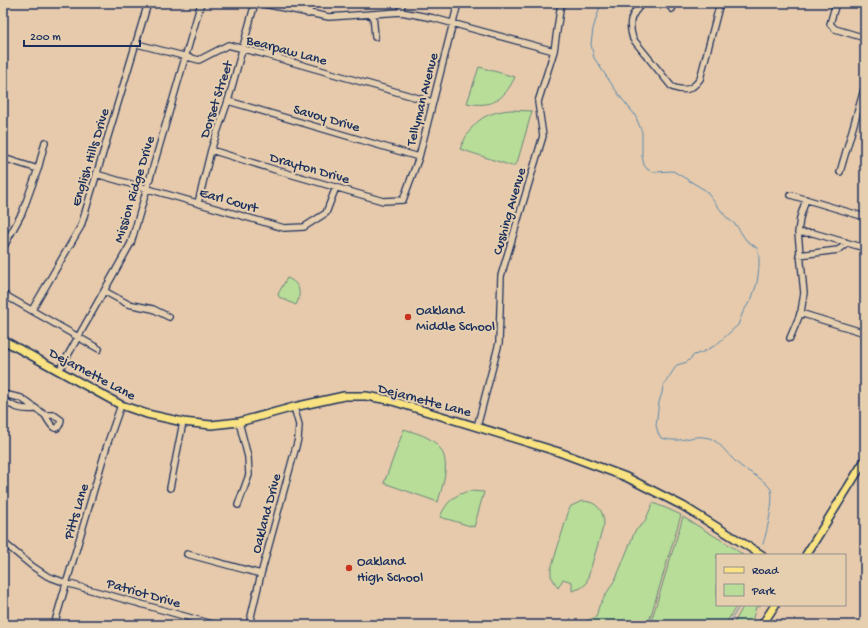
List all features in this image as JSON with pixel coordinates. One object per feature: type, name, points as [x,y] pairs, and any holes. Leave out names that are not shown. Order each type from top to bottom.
[{"type":"main road","name":"Dejarnette Lane","points":[[3,340],[121,405],[147,414],[183,422],[211,425],[239,422],[294,407],[344,396],[366,396],[389,400],[559,452],[626,477],[683,506],[760,554]]},
{"type":"main road","points":[[807,554],[865,460]]},
{"type":"main road","points":[[762,625],[774,606]]},
{"type":"street","name":"English Hills Drive","points":[[32,310],[81,226],[148,3]]},
{"type":"street","name":"Mission Ridge Drive","points":[[59,371],[131,244],[201,3]]},
{"type":"street","name":"Dorset Street","points":[[198,203],[211,150],[244,49],[255,3]]},
{"type":"street","points":[[259,3],[329,17],[401,12],[433,18],[554,51]]},
{"type":"street","points":[[308,14],[310,3]]},
{"type":"street","points":[[401,12],[402,3]]},
{"type":"street","name":"Tellyman Avenue","points":[[403,200],[419,157],[458,3]]},
{"type":"street","name":"Cushing Avenue","points":[[477,427],[499,343],[501,276],[543,136],[538,102],[554,51],[561,3]]},
{"type":"street","points":[[643,3],[634,12],[630,20],[633,39],[672,87],[682,90],[692,88],[700,78],[720,3]]},
{"type":"street","points":[[667,3],[672,8]]},
{"type":"street","points":[[836,3],[830,24],[835,29],[865,38]]},
{"type":"street","points":[[374,14],[375,37]]},
{"type":"street","name":"Bearpaw Lane","points":[[136,44],[199,60],[228,45],[432,102]]},
{"type":"street","points":[[840,172],[865,86]]},
{"type":"street","name":"Savoy Drive","points":[[228,101],[419,157]]},
{"type":"street","points":[[3,248],[22,214],[38,169],[45,142]]},
{"type":"street","name":"Drayton Drive","points":[[211,150],[383,200],[403,200]]},
{"type":"street","points":[[3,158],[38,169]]},
{"type":"street","name":"Earl Court","points":[[96,174],[284,228],[304,227],[326,213],[336,186]]},
{"type":"street","points":[[791,195],[865,217]]},
{"type":"street","points":[[790,338],[800,313],[804,293],[798,233],[800,218],[806,200]]},
{"type":"street","points":[[798,233],[813,233],[865,248]]},
{"type":"street","points":[[799,255],[838,250],[844,246],[845,242]]},
{"type":"street","points":[[104,291],[128,304],[153,309],[169,317]]},
{"type":"street","points":[[3,294],[99,349]]},
{"type":"street","points":[[800,313],[865,333]]},
{"type":"street","points":[[3,394],[21,398],[45,415]]},
{"type":"street","points":[[3,399],[16,408],[24,410],[35,409]]},
{"type":"street","name":"Pitts Lane","points":[[54,625],[108,442],[121,405]]},
{"type":"street","name":"Oakland Drive","points":[[248,625],[298,439],[299,425],[294,407]]},
{"type":"street","points":[[170,488],[183,422]]},
{"type":"street","points":[[238,505],[249,475],[248,457],[239,422]]},
{"type":"street","name":"Patriot Drive","points":[[3,542],[32,566],[47,576],[66,583],[216,625]]},
{"type":"street","points":[[187,554],[261,574]]},
{"type":"green space","points":[[479,67],[515,77],[502,97],[490,103],[467,103]]},
{"type":"green space","points":[[510,110],[532,111],[517,163],[512,166],[460,149],[468,133],[478,121],[492,114]]},
{"type":"green space","points":[[287,278],[295,283],[299,289],[299,296],[296,305],[279,297],[278,294]]},
{"type":"green space","points":[[404,429],[428,438],[442,451],[445,459],[445,476],[438,502],[384,483]]},
{"type":"green space","points":[[470,491],[484,492],[474,527],[440,517],[445,507],[451,500],[459,494]]},
{"type":"green space","points":[[582,501],[587,501],[598,507],[603,514],[604,524],[586,584],[581,588],[572,591],[572,582],[563,579],[558,588],[551,576],[551,569],[569,510],[571,506]]},
{"type":"green space","points":[[653,503],[681,515],[648,625],[583,625],[583,622],[596,617],[599,606],[617,576],[635,531],[644,523]]},
{"type":"green space","points":[[683,517],[742,554],[716,554],[716,606],[736,606],[725,625],[650,625]]},
{"type":"green space","points":[[743,606],[758,606],[756,607],[751,625],[733,625]]},
{"type":"waterway","points":[[601,3],[593,29],[591,44],[594,58],[619,95],[635,115],[642,132],[642,156],[644,165],[647,169],[653,172],[673,171],[705,190],[727,218],[736,225],[746,240],[757,248],[759,257],[757,283],[752,298],[743,312],[738,325],[716,345],[694,355],[687,362],[677,365],[663,386],[656,425],[661,438],[670,440],[699,437],[712,439],[740,465],[758,477],[770,488],[772,492],[770,515],[763,544]]},
{"type":"waterway","points":[[728,625],[739,606]]},
{"type":"place","name":"Oakland Middle School","points":[[408,317]]},
{"type":"place","name":"Oakland High School","points":[[349,568]]}]
